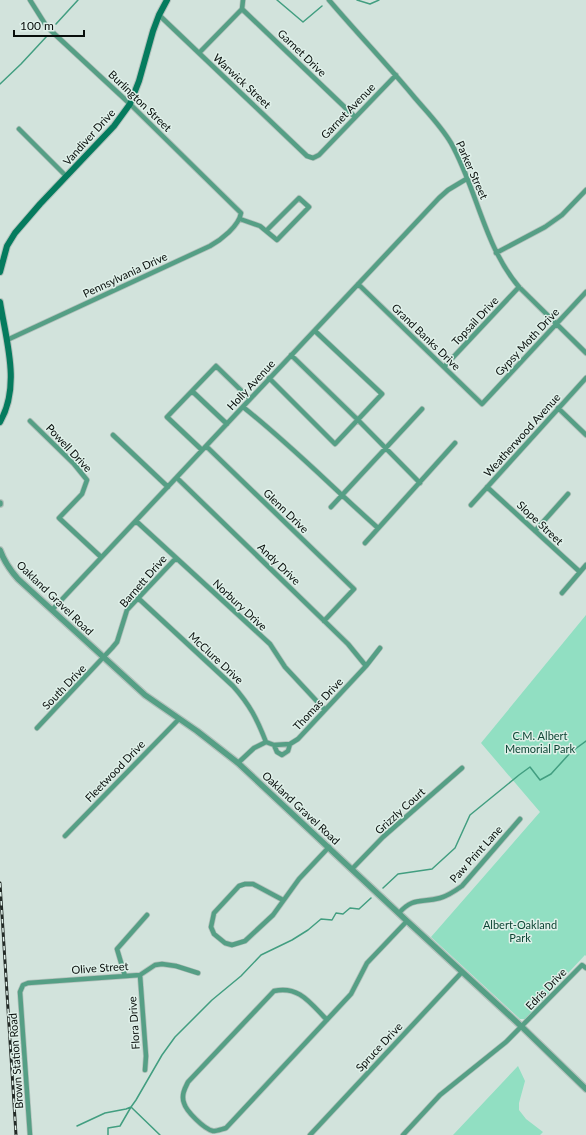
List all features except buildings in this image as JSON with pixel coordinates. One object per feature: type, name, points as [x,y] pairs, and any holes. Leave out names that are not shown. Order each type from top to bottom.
[{"type":"main road","name":"Vandiver Drive","points":[[0,272],[2,257],[15,233],[66,176],[114,126],[130,104],[139,80],[153,31],[167,0]]},
{"type":"main road","points":[[0,302],[10,367],[10,389],[7,404],[0,422]]},
{"type":"street","name":"Burlington Street","points":[[30,0],[47,27],[130,104],[241,213],[240,219]]},
{"type":"street","points":[[199,53],[242,9],[243,0]]},
{"type":"street","name":"Parker Street","points":[[329,0],[396,75],[444,132],[468,178],[485,226],[496,252],[509,276],[585,350]]},
{"type":"street","name":"Garnet Drive","points":[[242,9],[355,117]]},
{"type":"street","name":"Warwick Street","points":[[159,15],[307,156],[313,158]]},
{"type":"street","name":"Garnet Avenue","points":[[313,158],[319,155],[396,75]]},
{"type":"street","points":[[19,129],[66,176]]},
{"type":"street","name":"Holly Avenue","points":[[52,610],[439,198],[448,190],[468,178]]},
{"type":"street","points":[[496,252],[546,227],[562,215],[586,190]]},
{"type":"street","points":[[240,219],[260,226],[266,231],[277,240],[309,207],[299,198],[266,231]]},
{"type":"street","name":"Pennsylvania Drive","points":[[6,340],[210,246],[225,235],[240,219]]},
{"type":"street","name":"Grand Banks Drive","points":[[358,284],[482,404]]},
{"type":"street","name":"Topsail Drive","points":[[444,367],[519,287]]},
{"type":"street","name":"Gypsy Moth Drive","points":[[482,404],[586,292]]},
{"type":"street","points":[[269,378],[335,444],[382,394],[315,331]]},
{"type":"street","points":[[291,355],[420,483]]},
{"type":"street","points":[[227,424],[192,392],[216,366],[250,399]]},
{"type":"street","name":"Weatherwood Avenue","points":[[471,505],[586,378]]},
{"type":"street","name":"Glenn Drive","points":[[192,392],[167,417],[204,448],[354,589],[324,621]]},
{"type":"street","points":[[243,407],[269,427],[340,495],[378,528]]},
{"type":"street","points":[[558,408],[586,436]]},
{"type":"street","points":[[330,507],[422,409]]},
{"type":"street","name":"Powell Drive","points":[[30,421],[74,464],[87,480],[82,494],[59,518],[101,558]]},
{"type":"street","points":[[113,435],[168,487]]},
{"type":"street","points":[[365,542],[455,443]]},
{"type":"street","name":"Andy Drive","points":[[177,478],[348,644],[366,666]]},
{"type":"street","name":"Slope Street","points":[[488,487],[580,572]]},
{"type":"street","points":[[535,531],[568,494]]},
{"type":"street","name":"Norbury Drive","points":[[136,521],[270,644],[285,666],[325,710]]},
{"type":"street","name":"Oakland Gravel Road","points":[[0,550],[10,570],[104,658],[145,695],[198,731],[238,763],[398,913],[522,1026],[586,1089]]},
{"type":"street","name":"Barnett Drive","points":[[104,658],[117,642],[127,610],[176,558]]},
{"type":"street","points":[[562,593],[586,566]]},
{"type":"street","name":"McClure Drive","points":[[138,598],[233,686],[255,715],[266,742]]},
{"type":"street","name":"Thomas Drive","points":[[266,742],[274,745],[290,744],[298,739],[366,666],[380,648]]},
{"type":"street","name":"South Drive","points":[[37,728],[104,658]]},
{"type":"street","name":"Fleetwood Drive","points":[[64,836],[179,719]]},
{"type":"street","points":[[238,763],[254,748],[266,742]]},
{"type":"street","points":[[274,745],[277,752],[282,755],[288,751],[290,744]]},
{"type":"street","name":"Grizzly Court","points":[[352,869],[383,838],[462,768]]},
{"type":"street","name":"Paw Print Lane","points":[[398,913],[405,906],[416,901],[440,898],[452,893],[462,886],[520,819]]},
{"type":"street","points":[[283,900],[253,884],[239,886],[214,913],[210,927],[214,934],[225,943],[232,945],[245,941],[273,915],[299,879],[329,847]]},
{"type":"street","points":[[125,976],[117,949],[147,915]]},
{"type":"street","points":[[327,1020],[303,996],[293,990],[283,989],[274,991],[188,1082],[183,1091],[183,1102],[189,1112],[204,1126],[213,1131],[226,1128],[327,1020],[351,994],[367,963],[407,921]]},
{"type":"street","name":"Olive Street","points":[[23,985],[28,983],[80,978],[140,974],[155,965],[162,964],[176,966],[198,973]]},
{"type":"street","name":"Edris Drive","points":[[403,1135],[440,1095],[506,1042],[584,967]]},
{"type":"street","name":"Spruce Drive","points":[[310,1135],[462,972]]},
{"type":"street","name":"Flora Drive","points":[[140,974],[146,1056],[145,1070]]},
{"type":"street","name":"Brown Station Road","points":[[23,985],[20,992],[30,1135]]},
{"type":"green space","name":"Albert-Oakland Park","points":[[586,615],[586,956],[585,955],[525,1019],[520,1019],[431,937],[540,812],[481,743]]},
{"type":"green space","points":[[518,1066],[525,1081],[519,1103],[519,1110],[526,1119],[543,1132],[540,1135],[453,1135]]},
{"type":"waterway","points":[[56,24],[78,0]]},
{"type":"waterway","points":[[277,0],[303,22],[322,6]]},
{"type":"waterway","points":[[357,0],[370,4],[379,0]]},
{"type":"waterway","points":[[0,84],[47,36]]},
{"type":"waterway","points":[[383,888],[398,874],[432,869],[455,848],[470,815],[530,767],[540,780],[551,774],[571,752],[586,741]]},
{"type":"waterway","points":[[77,1126],[105,1113],[131,1107],[162,1055],[175,1037],[212,1000],[241,976],[261,955],[292,940],[308,930],[321,919],[332,920],[336,913],[343,914],[350,908],[359,909],[371,898]]},
{"type":"waterway","points":[[108,1135],[108,1128],[120,1126],[131,1107],[160,1135]]},
{"type":"railway","points":[[0,883],[16,1135]]},
{"type":"park label","name":"C.M. Albert Memorial Park","points":[[540,742]]}]
